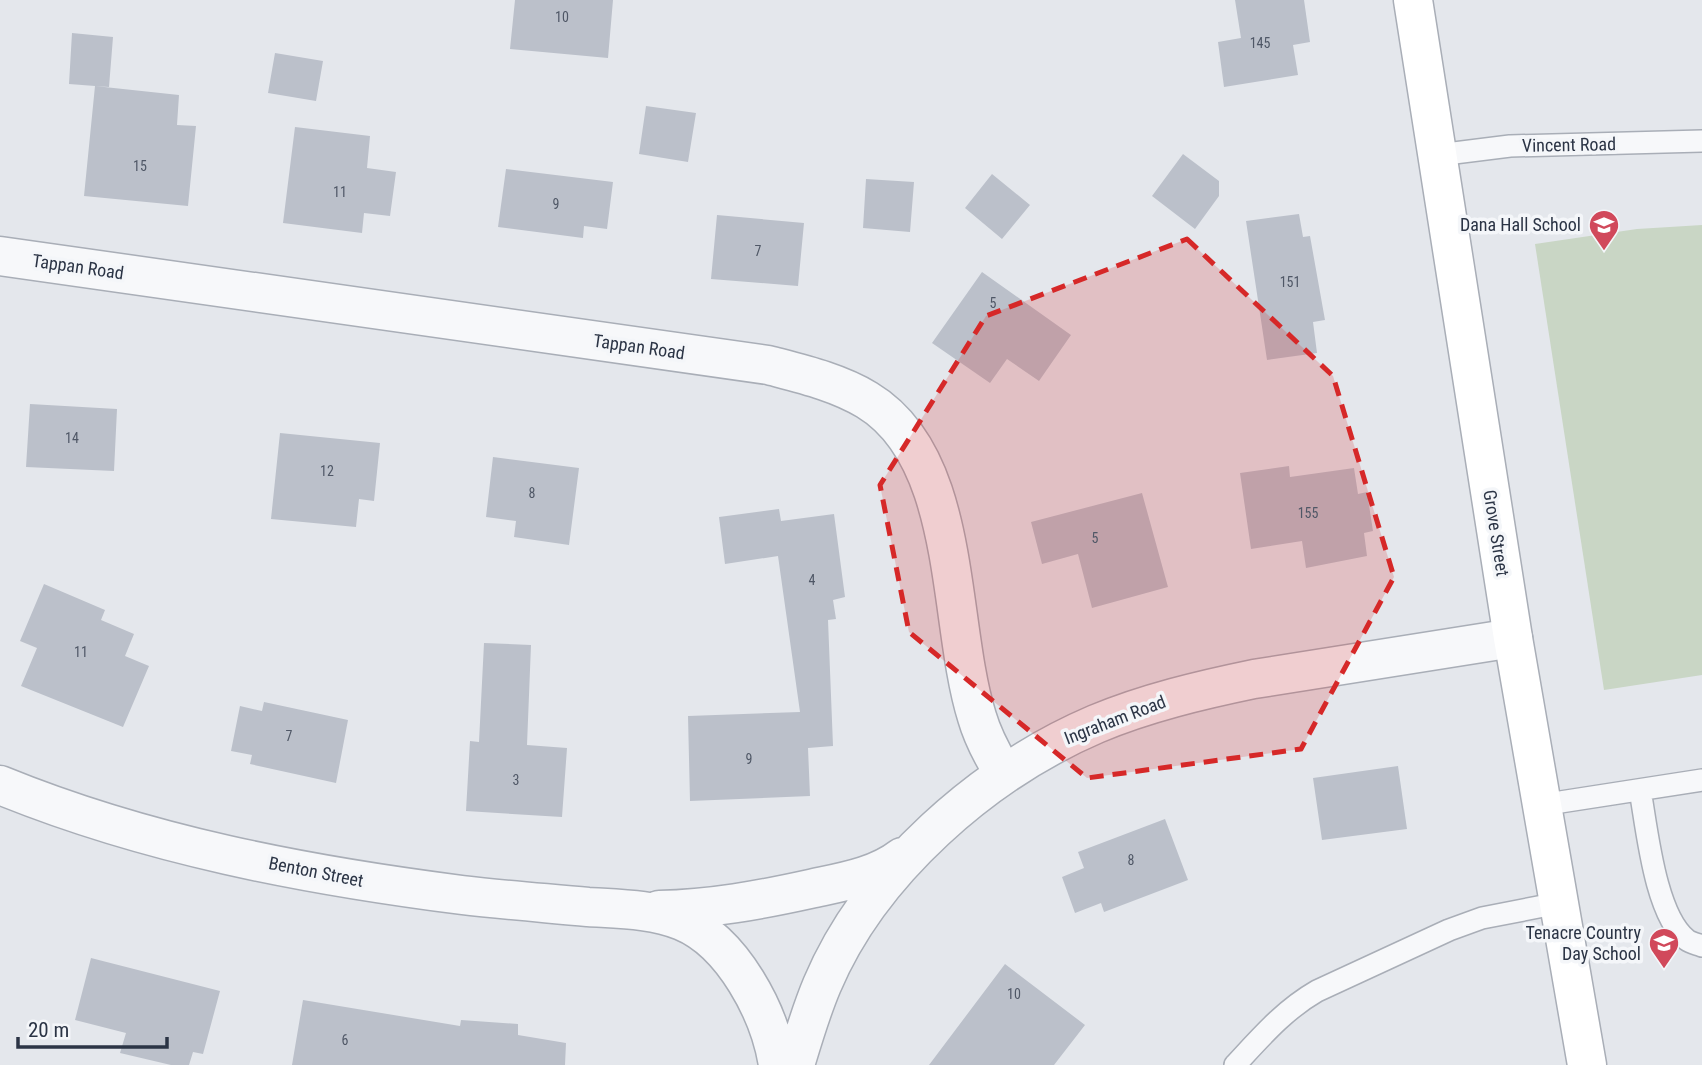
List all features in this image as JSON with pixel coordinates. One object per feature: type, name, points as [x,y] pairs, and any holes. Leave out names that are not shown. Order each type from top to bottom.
[{"type":"street","name":"Grove Street","points":[[1413,0],[1513,638],[1587,1065]]},
{"type":"street","name":"Tappan Road","points":[[0,256],[768,365],[838,385],[869,401],[895,422],[914,447],[929,478],[946,543],[975,714],[991,753],[1004,774]]},
{"type":"street","name":"Ingraham Road","points":[[794,1065],[822,983],[838,953],[876,896],[923,840],[1004,774],[1060,741],[1098,723],[1178,697],[1254,679],[1513,638]]},
{"type":"street","name":"Benton Street","points":[[0,785],[92,819],[160,838],[369,883],[506,900],[642,911],[696,909],[743,903],[836,884],[867,876],[897,861],[923,840]]},
{"type":"street","name":"Benton Street","points":[[642,911],[683,921],[715,942],[757,1000],[775,1045],[778,1065]]},
{"type":"lane","name":"Vincent Road","points":[[1438,155],[1510,146],[1702,141]]},
{"type":"lane","points":[[1541,805],[1702,780]]},
{"type":"lane","points":[[1640,790],[1651,857],[1664,906],[1674,925],[1688,941],[1702,946]]},
{"type":"lane","points":[[1234,1065],[1278,1019],[1296,1003],[1317,991],[1449,930],[1482,918],[1559,903]]},
{"type":"highlighted area","points":[[1187,239],[1333,376],[1394,577],[1301,749],[1087,778],[909,632],[880,485],[986,316]]},
{"type":"green space","points":[[1702,225],[1702,675],[1604,690],[1535,244],[1637,229]]},
{"type":"building","points":[[515,0],[613,0],[608,58],[510,49]]},
{"type":"building","points":[[1235,0],[1304,0],[1310,42],[1293,45],[1298,75],[1224,87],[1218,42],[1241,38]]},
{"type":"building","points":[[72,33],[113,37],[109,87],[69,84]]},
{"type":"building","points":[[275,53],[323,61],[316,101],[268,93]]},
{"type":"building","points":[[95,86],[179,95],[177,125],[196,126],[188,206],[84,196]]},
{"type":"building","points":[[646,106],[696,113],[688,162],[639,154]]},
{"type":"building","points":[[295,127],[370,136],[367,168],[396,172],[390,216],[364,213],[362,233],[283,223]]},
{"type":"building","points":[[1183,154],[1219,181],[1219,196],[1195,229],[1152,196]]},
{"type":"building","points":[[506,169],[613,182],[607,229],[584,226],[583,238],[498,227]]},
{"type":"building","points":[[992,174],[1030,205],[1002,239],[965,208]]},
{"type":"building","points":[[866,179],[914,182],[910,232],[863,228]]},
{"type":"building","points":[[1299,214],[1303,237],[1310,236],[1325,320],[1313,322],[1317,353],[1267,360],[1246,221]]},
{"type":"building","points":[[717,215],[804,223],[798,286],[711,279]]},
{"type":"building","points":[[982,272],[1071,335],[1039,381],[1007,359],[990,383],[932,343]]},
{"type":"building","points":[[30,404],[117,409],[114,471],[26,467]]},
{"type":"building","points":[[280,433],[380,443],[374,501],[359,499],[356,527],[271,519]]},
{"type":"building","points":[[493,457],[579,468],[569,545],[514,537],[516,521],[486,517]]},
{"type":"building","points":[[1289,466],[1290,477],[1354,468],[1358,494],[1367,492],[1373,531],[1364,533],[1367,556],[1306,568],[1302,541],[1251,549],[1240,473]]},
{"type":"building","points":[[1142,493],[1168,587],[1092,608],[1078,554],[1042,564],[1031,522]]},
{"type":"building","points":[[779,509],[781,521],[834,514],[845,597],[833,600],[836,619],[828,620],[833,746],[808,748],[810,796],[690,801],[688,716],[800,712],[778,556],[725,564],[719,517]]},
{"type":"building","points":[[44,584],[105,610],[101,620],[134,634],[125,656],[149,666],[123,727],[21,686],[37,648],[20,641]]},
{"type":"building","points":[[484,643],[531,645],[527,745],[567,748],[562,817],[466,811],[470,741],[479,742]]},
{"type":"building","points":[[264,702],[348,720],[336,783],[250,764],[252,755],[231,751],[240,706],[262,711]]},
{"type":"building","points":[[1398,766],[1407,829],[1322,840],[1313,778]]},
{"type":"building","points":[[1165,819],[1188,880],[1104,912],[1101,903],[1075,913],[1062,877],[1084,868],[1078,852]]},
{"type":"building","points":[[91,958],[220,991],[203,1054],[193,1052],[189,1065],[171,1065],[120,1053],[126,1033],[75,1020]]},
{"type":"building","points":[[1005,964],[1085,1025],[1054,1065],[929,1065]]},
{"type":"building","points":[[303,1000],[460,1026],[461,1020],[518,1024],[518,1035],[566,1043],[565,1065],[292,1065]]},
{"type":"place","name":"Dana Hall School","points":[[1604,252]]},
{"type":"place","name":"Tenacre Country Day School","points":[[1664,970]]}]
